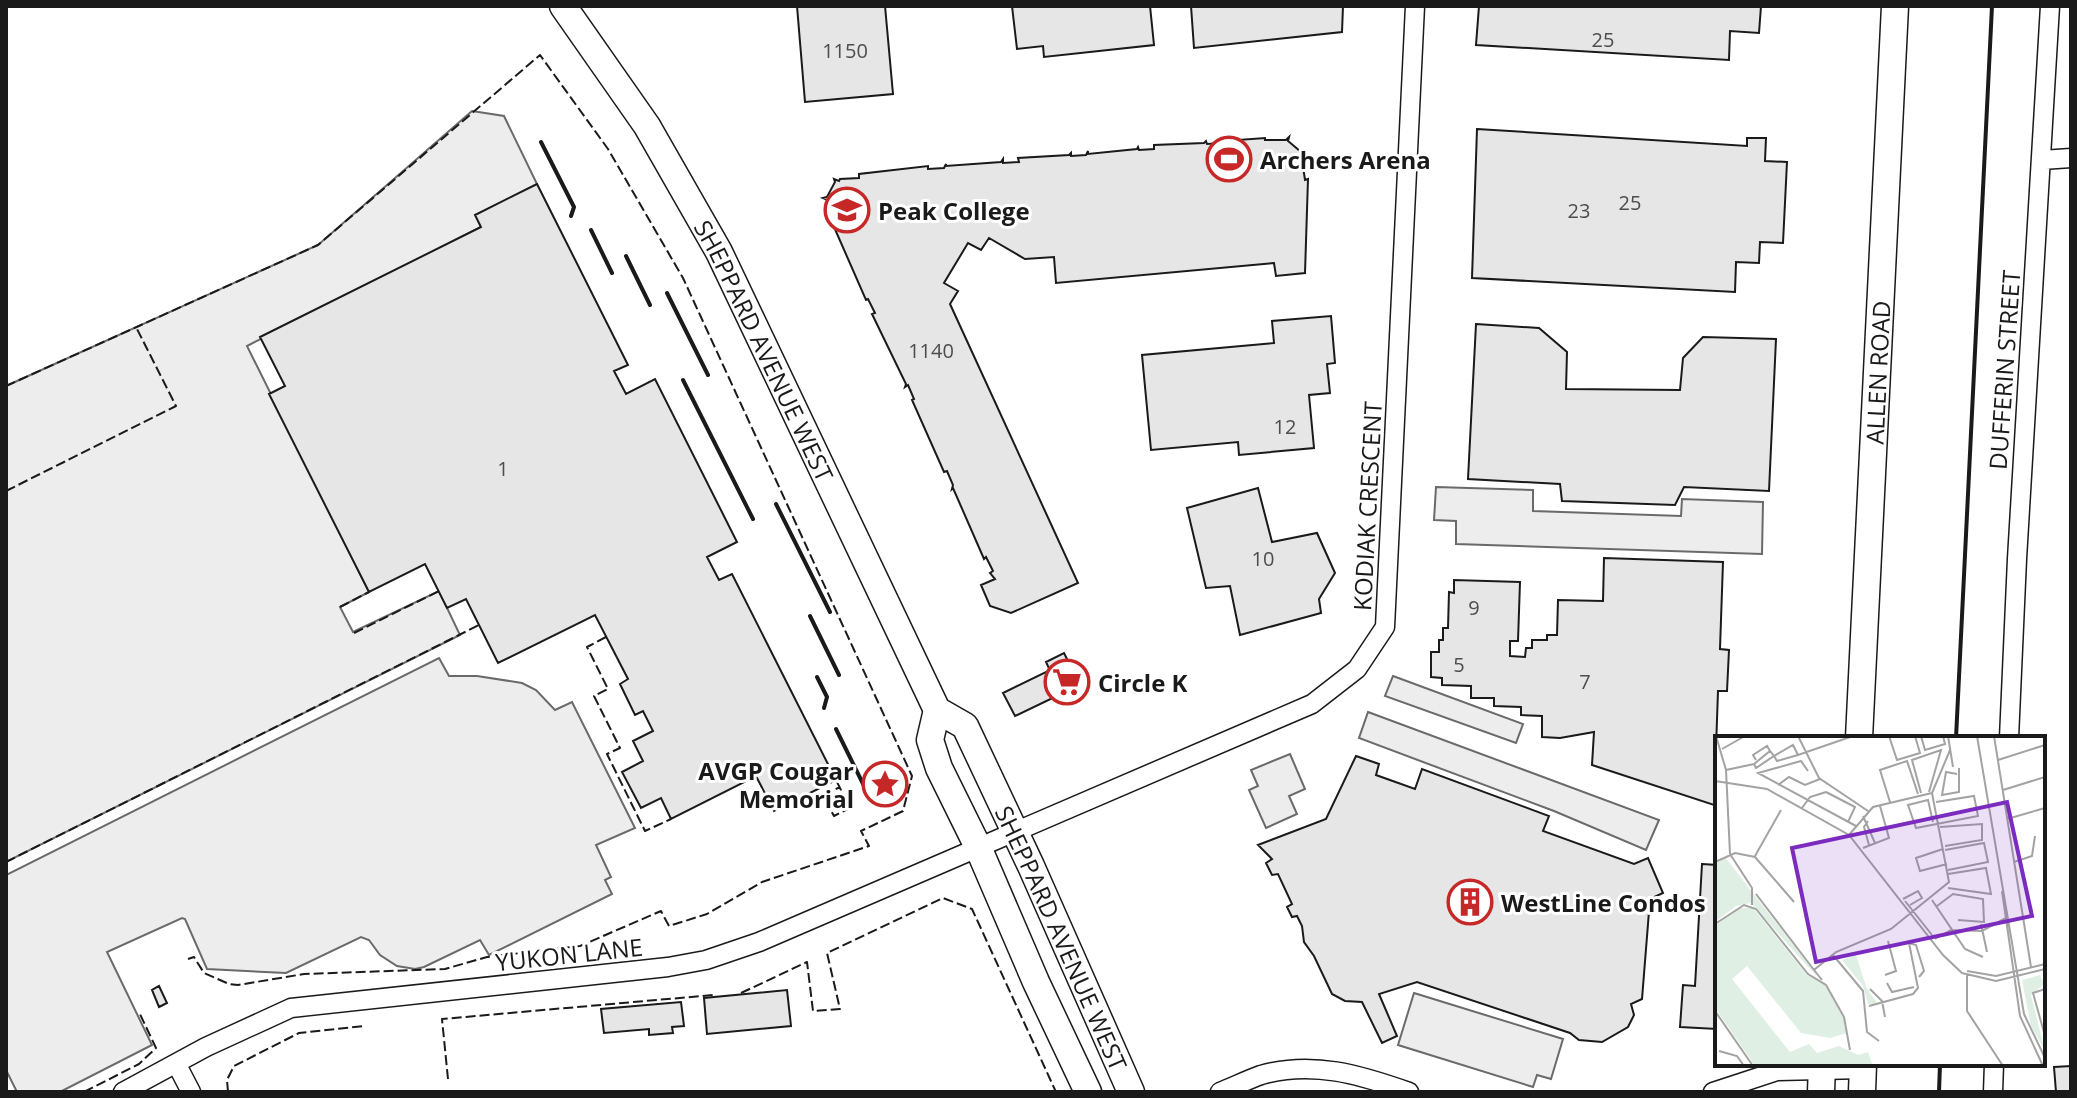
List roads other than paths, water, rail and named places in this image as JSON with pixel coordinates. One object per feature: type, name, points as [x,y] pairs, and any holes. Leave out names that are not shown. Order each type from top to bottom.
[{"type":"main road","name":"SHEPPARD AVENUE WEST","points":[[563,6],[647,126],[719,252],[937,710],[965,726],[1131,1092]]},
{"type":"main road","name":"ALLEN ROAD","points":[[1859,736],[1895,6]]},
{"type":"main road","name":"SHEPPARD AVENUE WEST","points":[[937,710],[930,740],[939,768],[978,847],[1088,1092]]},
{"type":"street","name":"KODIAK CRESCENT","points":[[1014,830],[1312,704],[1357,669],[1385,627],[1415,6]]},
{"type":"street","name":"DUFFERIN STREET","points":[[2009,736],[2050,6]]},
{"type":"street","points":[[2042,160],[2071,158]]},
{"type":"street","name":"YUKON LANE","points":[[123,1092],[206,1047],[291,1008],[668,967],[706,960],[759,942],[957,859],[1014,830]]},
{"type":"street","points":[[177,1065],[191,1092]]},
{"type":"street","points":[[1993,1092],[1994,1066]]},
{"type":"street","points":[[1220,1092],[1262,1075],[1307,1069],[1353,1073],[1409,1092]]},
{"type":"street","points":[[1713,1092],[1777,1071],[1863,1075]]},
{"type":"place","name":"Archers Arena","points":[[1229,159]]},
{"type":"place","name":"Peak College","points":[[847,210]]},
{"type":"place","name":"Circle K","points":[[1067,682]]},
{"type":"place","name":"AVGP Cougar Memorial","points":[[885,784]]},
{"type":"place","name":"WestLine Condos","points":[[1470,902]]}]
